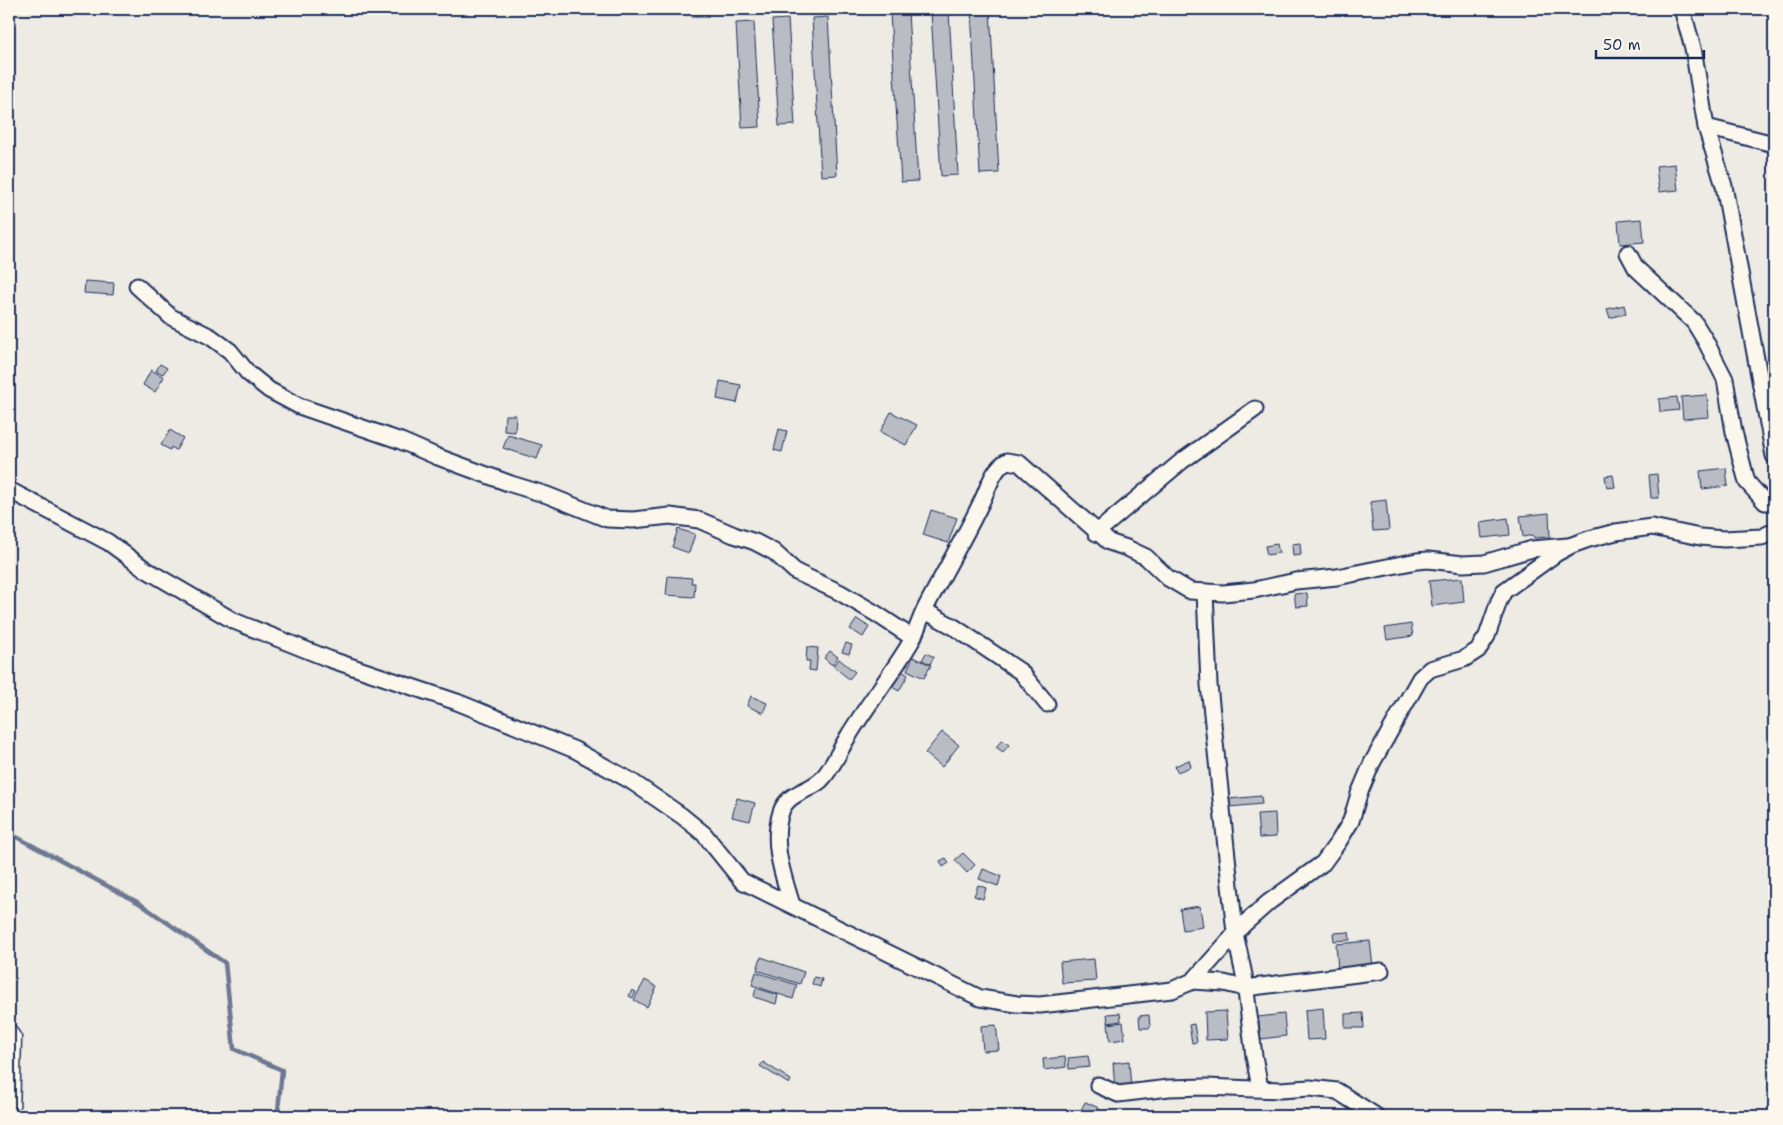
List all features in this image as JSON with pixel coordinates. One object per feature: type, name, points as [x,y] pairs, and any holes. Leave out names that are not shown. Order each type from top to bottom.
[{"type":"street","points":[[1682,9],[1692,48],[1706,127],[1724,186],[1774,456]]},
{"type":"street","points":[[1706,127],[1774,144]]},
{"type":"street","points":[[1628,253],[1636,268],[1694,322],[1705,340],[1725,379],[1734,432],[1747,482],[1764,502],[1774,501]]},
{"type":"street","points":[[137,286],[171,317],[212,337],[230,351],[248,374],[269,390],[299,406],[400,441],[607,519],[633,520],[670,516],[699,520],[734,536],[755,542],[774,552],[796,572],[838,592],[913,638]]},
{"type":"street","points":[[1096,533],[1182,461],[1255,409]]},
{"type":"street","points":[[792,905],[779,863],[778,826],[781,810],[790,797],[821,780],[913,638],[924,611],[1000,464],[1007,461],[1019,463],[1096,533],[1109,542],[1146,557],[1168,578],[1190,591],[1223,593],[1254,590],[1296,581],[1337,577],[1417,561],[1428,560],[1464,564],[1484,563],[1532,549],[1572,545]]},
{"type":"street","points":[[9,490],[108,542],[145,569],[234,621],[329,659],[457,702],[575,750],[631,781],[682,816],[704,834],[742,881],[980,998],[1016,1004],[1040,1005],[1172,990],[1193,981],[1235,933],[1268,902],[1323,863],[1339,842],[1351,821],[1359,794],[1372,763],[1420,678],[1430,670],[1464,659],[1478,650],[1487,636],[1504,591],[1557,553],[1589,539],[1616,532],[1652,527],[1700,537],[1724,538],[1762,537],[1774,531]]},
{"type":"street","points":[[1205,592],[1209,685],[1235,933],[1260,1088]]},
{"type":"street","points":[[924,611],[954,627],[1021,672],[1047,704]]},
{"type":"street","points":[[1193,981],[1224,983],[1245,988],[1381,971]]},
{"type":"street","points":[[1098,1085],[1118,1094],[1169,1088],[1206,1087],[1280,1090],[1310,1088],[1337,1091],[1376,1116]]},
{"type":"lane","points":[[9,1025],[17,1037],[15,1116]]},
{"type":"building","points":[[692,9],[708,9],[708,17],[692,17]]},
{"type":"building","points":[[776,9],[789,9],[789,10],[776,11]]},
{"type":"building","points":[[849,9],[858,9],[858,11],[849,12]]},
{"type":"building","points":[[990,9],[999,173],[980,174],[971,10]]},
{"type":"building","points":[[949,11],[958,175],[941,176],[931,12]]},
{"type":"building","points":[[908,12],[918,181],[901,182],[890,14]]},
{"type":"building","points":[[828,17],[837,175],[821,176],[812,18]]},
{"type":"building","points":[[788,19],[795,125],[779,126],[772,20]]},
{"type":"building","points":[[754,22],[760,127],[742,128],[736,23]]},
{"type":"building","points":[[1675,164],[1678,190],[1659,192],[1656,166]]},
{"type":"building","points":[[1642,219],[1644,242],[1620,244],[1618,221]]},
{"type":"building","points":[[85,281],[114,283],[113,295],[84,293]]},
{"type":"building","points":[[1624,305],[1626,313],[1610,318],[1607,309]]},
{"type":"building","points":[[160,364],[167,368],[163,374],[156,371]]},
{"type":"building","points":[[151,370],[164,377],[155,392],[143,385]]},
{"type":"building","points":[[720,381],[741,385],[737,403],[717,399]]},
{"type":"building","points":[[1707,395],[1709,417],[1683,419],[1681,397]]},
{"type":"building","points":[[1677,397],[1679,410],[1660,412],[1659,399]]},
{"type":"building","points":[[891,412],[917,425],[906,445],[880,432]]},
{"type":"building","points":[[505,415],[516,415],[515,432],[504,431]]},
{"type":"building","points":[[779,429],[787,431],[782,452],[774,450]]},
{"type":"building","points":[[170,430],[183,438],[176,450],[171,447],[170,450],[161,445]]},
{"type":"building","points":[[508,435],[542,445],[537,459],[503,448]]},
{"type":"building","points":[[1726,468],[1728,486],[1702,489],[1700,471]]},
{"type":"building","points":[[1657,474],[1659,498],[1651,498],[1649,475]]},
{"type":"building","points":[[1613,475],[1615,487],[1607,488],[1605,476]]},
{"type":"building","points":[[1386,500],[1389,530],[1373,531],[1370,502]]},
{"type":"building","points":[[931,510],[957,518],[948,543],[923,535]]},
{"type":"building","points":[[1549,513],[1550,537],[1534,538],[1533,535],[1523,537],[1520,516]]},
{"type":"building","points":[[1508,518],[1510,535],[1482,538],[1480,522]]},
{"type":"building","points":[[678,529],[695,534],[689,553],[672,547]]},
{"type":"building","points":[[1300,543],[1301,555],[1293,556],[1292,544]]},
{"type":"building","points":[[1277,544],[1279,553],[1267,555],[1265,546]]},
{"type":"building","points":[[668,576],[692,578],[691,583],[695,583],[694,597],[666,595]]},
{"type":"building","points":[[1462,578],[1464,602],[1432,606],[1429,581]]},
{"type":"building","points":[[1307,593],[1308,606],[1296,607],[1294,594]]},
{"type":"building","points":[[857,619],[869,627],[863,637],[850,629]]},
{"type":"building","points":[[1411,624],[1413,636],[1387,640],[1385,628]]},
{"type":"building","points":[[846,643],[852,645],[849,654],[842,652]]},
{"type":"building","points":[[807,647],[818,648],[816,671],[809,670],[810,661],[806,661]]},
{"type":"building","points":[[830,651],[838,657],[832,665],[824,658]]},
{"type":"building","points":[[926,653],[934,657],[930,664],[922,660]]},
{"type":"building","points":[[913,657],[931,665],[924,678],[907,670]]},
{"type":"building","points":[[839,659],[855,672],[849,679],[833,666]]},
{"type":"building","points":[[902,671],[908,675],[899,691],[892,687]]},
{"type":"building","points":[[751,696],[767,703],[763,713],[747,706]]},
{"type":"building","points":[[942,732],[959,745],[942,767],[925,753]]},
{"type":"building","points":[[1002,740],[1009,745],[1003,752],[996,747]]},
{"type":"building","points":[[1189,760],[1191,767],[1177,772],[1175,766]]},
{"type":"building","points":[[1261,796],[1262,804],[1229,807],[1229,799]]},
{"type":"building","points":[[737,798],[755,803],[750,821],[732,817]]},
{"type":"building","points":[[1275,813],[1276,837],[1259,838],[1257,814]]},
{"type":"building","points":[[963,853],[975,865],[967,873],[955,860]]},
{"type":"building","points":[[946,858],[949,863],[943,867],[940,861]]},
{"type":"building","points":[[983,869],[1001,876],[998,886],[979,879]]},
{"type":"building","points":[[978,885],[986,888],[983,899],[974,896]]},
{"type":"building","points":[[1200,906],[1203,927],[1183,930],[1180,909]]},
{"type":"building","points":[[1349,932],[1350,940],[1334,941],[1333,933]]},
{"type":"building","points":[[1370,941],[1373,967],[1338,970],[1336,944]]},
{"type":"building","points":[[761,957],[804,972],[800,984],[757,970]]},
{"type":"building","points":[[1094,959],[1096,981],[1062,983],[1060,962]]},
{"type":"building","points":[[756,972],[797,985],[793,999],[752,985]]},
{"type":"building","points":[[814,977],[822,979],[820,987],[812,984]]},
{"type":"building","points":[[645,980],[657,987],[647,1007],[634,1000]]},
{"type":"building","points":[[756,988],[778,995],[776,1004],[754,997]]},
{"type":"building","points":[[632,990],[636,992],[633,998],[629,996]]},
{"type":"building","points":[[1323,1008],[1325,1039],[1307,1040],[1305,1010]]},
{"type":"building","points":[[1226,1011],[1228,1039],[1206,1040],[1205,1012]]},
{"type":"building","points":[[1120,1013],[1121,1021],[1108,1023],[1107,1014]]},
{"type":"building","points":[[1363,1013],[1364,1028],[1345,1028],[1345,1014]]},
{"type":"building","points":[[1284,1014],[1286,1036],[1261,1039],[1258,1017]]},
{"type":"building","points":[[1149,1015],[1150,1028],[1140,1028],[1139,1016]]},
{"type":"building","points":[[1123,1022],[1125,1039],[1110,1041],[1108,1024]]},
{"type":"building","points":[[1194,1024],[1197,1042],[1192,1043],[1189,1025]]},
{"type":"building","points":[[996,1025],[999,1050],[983,1051],[981,1026]]},
{"type":"building","points":[[1088,1056],[1090,1067],[1069,1069],[1068,1058]]},
{"type":"building","points":[[1065,1057],[1066,1067],[1044,1070],[1043,1059]]},
{"type":"building","points":[[1129,1061],[1131,1089],[1115,1090],[1113,1063]]},
{"type":"building","points":[[763,1062],[791,1080],[789,1084],[760,1066]]},
{"type":"building","points":[[1085,1102],[1099,1108],[1095,1116],[1078,1116]]},
{"type":"waterway","points":[[9,833],[139,903],[225,963],[234,1049],[282,1070],[278,1110],[280,1116]]}]
